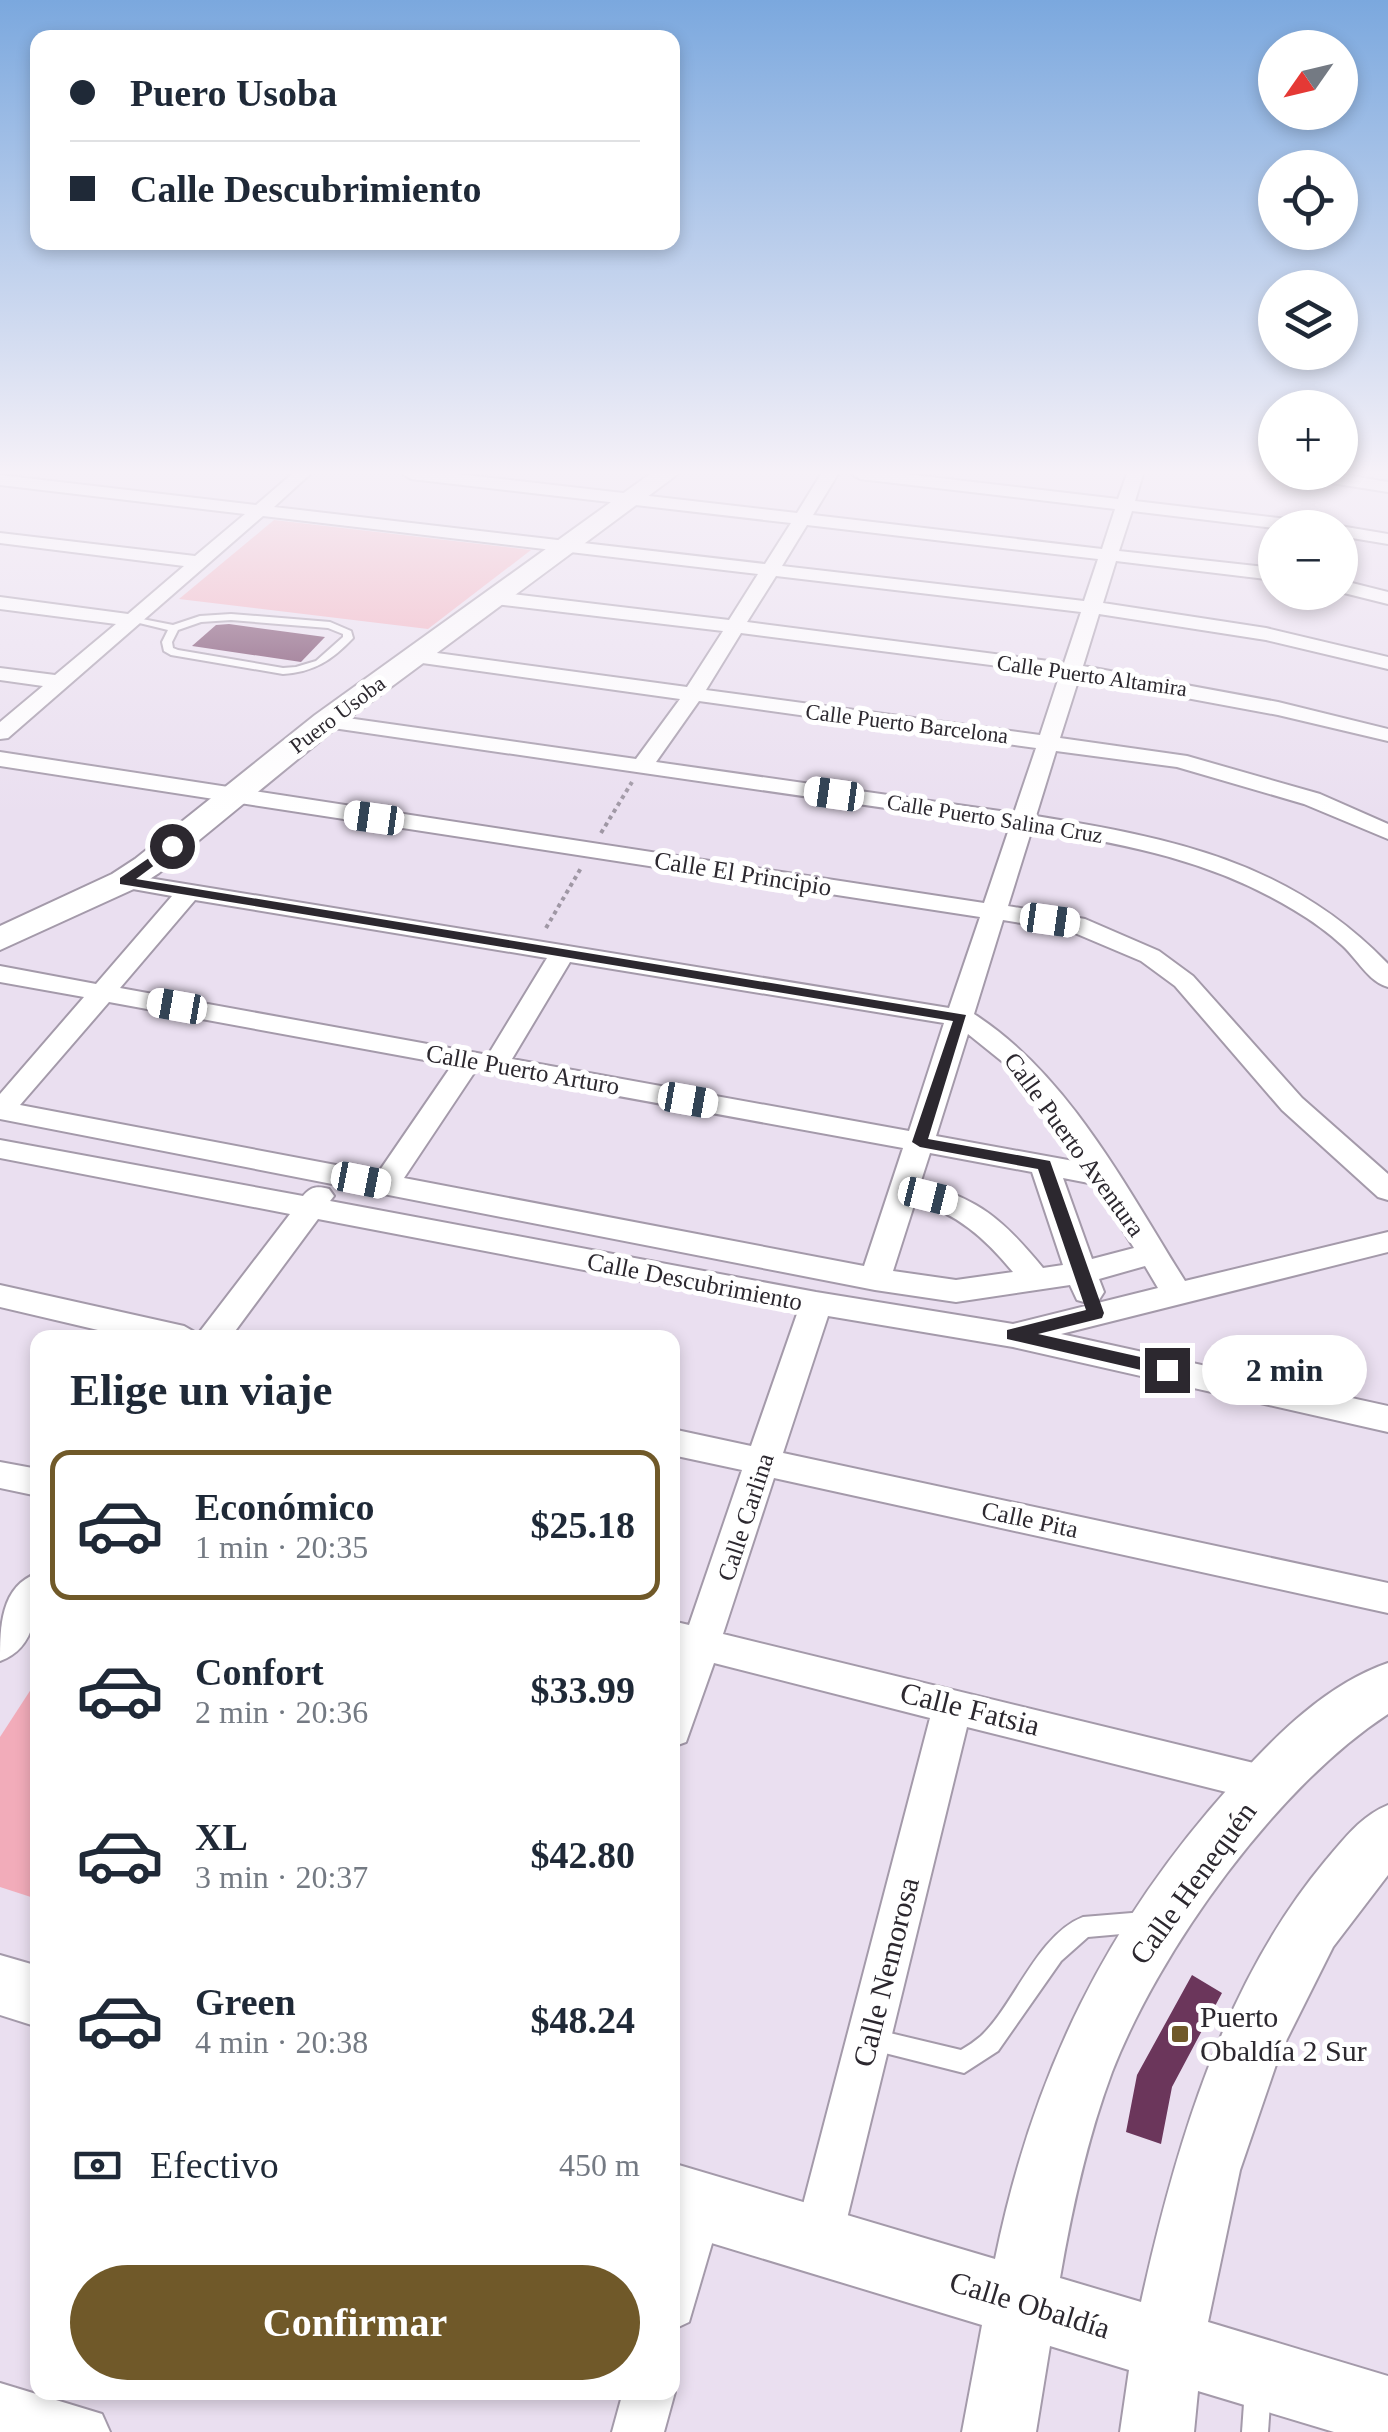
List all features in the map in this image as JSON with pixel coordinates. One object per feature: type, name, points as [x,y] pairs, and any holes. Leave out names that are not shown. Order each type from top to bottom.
[{"type":"street","points":[[0,732],[170,587]]},
{"type":"street","name":"Puero Usoba","points":[[0,939],[124,881],[326,721],[510,587]]},
{"type":"street","points":[[642,767],[692,696],[759,587]]},
{"type":"street","points":[[914,587],[1094,608],[1266,634],[1388,663]]},
{"type":"street","points":[[875,1279],[1100,587]]},
{"type":"street","points":[[1358,590],[1388,598]]},
{"type":"street","name":"Calle Puerto Altamira","points":[[496,598],[1074,670],[1235,697],[1388,735]]},
{"type":"street","points":[[0,602],[132,620]]},
{"type":"street","name":"Calle Puerto Barcelona","points":[[416,656],[1179,760],[1312,799],[1388,832]]},
{"type":"street","points":[[0,674],[59,682]]},
{"type":"street","name":"Calle Puerto Salina Cruz","points":[[326,721],[1025,820],[1152,842],[1267,884],[1351,940],[1388,979]]},
{"type":"street","name":"Calle El Principio","points":[[0,759],[1076,924],[1150,956],[1184,981],[1292,1104],[1388,1190]]},
{"type":"street","name":"Calle Puerto Aventura","points":[[124,881],[961,1018],[1000,1043],[1024,1065],[1104,1176],[1176,1293]]},
{"type":"street","points":[[1,1110],[190,892]]},
{"type":"street","points":[[384,1185],[562,953]]},
{"type":"street","name":"Calle Puerto Arturo","points":[[0,974],[1104,1176]]},
{"type":"street","name":"Calle Descubrimiento","points":[[1,1110],[875,1279],[956,1291],[1082,1274],[1154,1253]]},
{"type":"street","name":"Calle Descubrimiento","points":[[0,1149],[816,1303],[1013,1335],[1388,1419]]},
{"type":"street","points":[[1044,1165],[1096,1313]]},
{"type":"street","points":[[218,1330],[337,1176]]},
{"type":"street","points":[[904,1190],[951,1202],[1002,1238],[1036,1280]]},
{"type":"street","points":[[1013,1335],[1388,1242]]},
{"type":"street","points":[[0,1296],[149,1330]]},
{"type":"street","name":"Calle Carlina","points":[[680,1685],[688,1640],[763,1461],[816,1303]]},
{"type":"street","name":"Calle Pita","points":[[680,1444],[1388,1598]]},
{"type":"street","points":[[0,1474],[30,1481]]},
{"type":"street","points":[[0,1645],[30,1600]]},
{"type":"street","name":"Calle Fatsia","points":[[688,1640],[1266,1784]]},
{"type":"street","name":"Calle Henequén","points":[[999,2432],[1044,2194],[1070,2099],[1129,1968],[1158,1920],[1266,1784],[1314,1740],[1388,1686]]},
{"type":"street","name":"Calle Nemorosa","points":[[818,2239],[953,1705]]},
{"type":"street","points":[[1157,2432],[1166,2348],[1208,2173],[1237,2082],[1278,1989],[1313,1926],[1388,1832]]},
{"type":"street","points":[[0,1985],[30,1994]]},
{"type":"street","points":[[680,2246],[686,2202]]},
{"type":"street","name":"Calle Obaldía","points":[[686,2202],[818,2239],[1166,2348],[1257,2404],[1388,2412]]},
{"type":"street","points":[[638,2432],[647,2400]]},
{"type":"street","points":[[0,2409],[84,2432]]},
{"type":"lane","points":[[132,620],[174,628],[231,617],[330,626],[348,632],[348,638],[320,663],[283,671],[175,652],[167,642],[174,628]]},
{"type":"lane","points":[[868,2039],[964,2062],[990,2043],[1054,1954],[1083,1927],[1158,1920]]},
{"type":"shaded area","points":[[193,587],[482,587],[428,629],[179,599]]},
{"type":"shaded area","points":[[30,1691],[30,1897],[0,1887],[0,1737]]},
{"type":"building","points":[[216,625],[325,637],[301,662],[192,646]]},
{"type":"building","name":"Puerto Obaldía 2 Sur","points":[[1192,1975],[1222,1993],[1172,2087],[1161,2144],[1126,2132],[1137,2075]]},
{"type":"place","name":"Puerto Obaldía 2 Sur","points":[[1180,2034]]},
{"type":"route","points":[[172,846],[124,881],[961,1018],[920,1142],[1044,1165],[1096,1313],[1013,1335],[1167,1370]]}]
